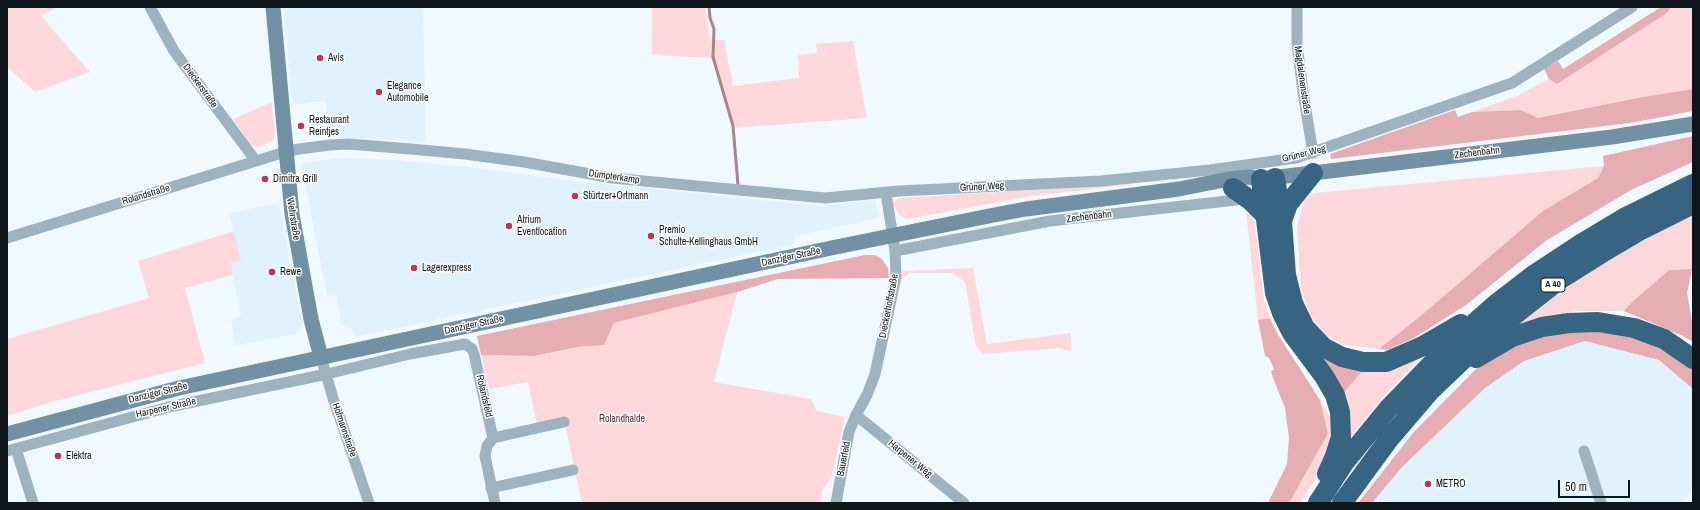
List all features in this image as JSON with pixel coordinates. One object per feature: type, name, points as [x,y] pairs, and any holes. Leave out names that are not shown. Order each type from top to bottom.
[{"type":"highway","points":[[1313,174],[1274,218],[1275,293],[1282,313],[1292,333],[1324,376],[1335,395],[1340,412],[1341,437],[1335,456],[1313,503]]},
{"type":"highway","points":[[1268,178],[1274,218],[1293,304],[1305,328],[1323,347],[1342,357],[1363,362],[1386,362],[1423,346],[1496,304]]},
{"type":"highway","name":"A 40","points":[[1318,503],[1344,463],[1388,409],[1454,341],[1496,304],[1535,274],[1579,245],[1624,218],[1693,184]]},
{"type":"highway","points":[[1234,194],[1250,200],[1274,218]]},
{"type":"highway","name":"A 40","points":[[1342,503],[1389,439],[1431,390],[1490,334],[1560,280],[1641,230],[1693,204]]},
{"type":"highway","points":[[1431,390],[1483,353],[1512,337],[1542,327],[1569,323],[1598,322],[1634,328],[1664,339],[1693,360]]},
{"type":"main road","name":"Wehrstraße","points":[[273,7],[285,152],[292,214],[314,330],[322,357]]},
{"type":"main road","name":"Zechenbahn","points":[[944,225],[1026,210],[1179,189],[1229,179],[1248,177],[1268,178],[1313,174],[1612,136],[1693,124]]},
{"type":"main road","name":"Zechenbahn","points":[[1179,189],[1234,194],[1248,186],[1268,178]]},
{"type":"main road","name":"Danziger Straße","points":[[7,434],[179,388],[944,225]]},
{"type":"street","name":"Dieckerstraße","points":[[150,7],[174,51],[256,161]]},
{"type":"street","name":"Magdalenenstraße","points":[[1297,7],[1297,44],[1313,153]]},
{"type":"street","name":"Grüner Weg","points":[[945,189],[1101,181],[1218,169],[1296,158],[1512,83],[1632,7]]},
{"type":"street","name":"Dümpterkamp","points":[[285,152],[330,145],[348,144],[411,148],[524,162],[612,178],[804,197],[825,198],[945,189]]},
{"type":"street","name":"Rolandstraße","points":[[7,238],[285,152]]},
{"type":"street","name":"Dieckerhoffstraße","points":[[856,415],[867,395],[875,374],[896,277],[895,251],[886,193]]},
{"type":"street","name":"Zechenbahn","points":[[895,251],[1050,221],[1234,194]]},
{"type":"street","name":"Danziger Straße","points":[[326,374],[461,344],[469,346],[474,354]]},
{"type":"street","name":"Rolandsfeld","points":[[474,354],[493,438]]},
{"type":"street","name":"Höfmannstraße","points":[[322,357],[333,398],[366,502]]},
{"type":"street","name":"Harpener Straße","points":[[12,450],[169,407],[326,374]]},
{"type":"street","points":[[169,407],[179,388]]},
{"type":"street","name":"Bauerfeld","points":[[836,503],[846,444],[856,415]]},
{"type":"street","name":"Harpener Weg","points":[[856,415],[964,503]]},
{"type":"street","points":[[495,503],[485,450],[493,438],[564,422]]},
{"type":"street","points":[[12,450],[34,503]]},
{"type":"street","points":[[1584,451],[1601,503]]},
{"type":"street","points":[[491,488],[573,470]]},
{"type":"shaded area","points":[[283,7],[423,7],[426,142],[329,137],[326,101],[293,104]]},
{"type":"shaded area","points":[[1661,7],[1671,7],[1667,13],[1557,84],[1549,79],[1544,69],[1558,61],[1563,69]]},
{"type":"shaded area","points":[[1693,89],[1693,111],[1630,123],[1331,159],[1330,154],[1455,110],[1458,117],[1472,112],[1521,110],[1538,118],[1643,97]]},
{"type":"shaded area","points":[[1693,136],[1693,162],[1631,190],[1547,240],[1466,305],[1414,338],[1387,350],[1379,349],[1423,314],[1543,211],[1598,178],[1604,166],[1603,156]]},
{"type":"shaded area","points":[[339,158],[392,160],[478,168],[564,180],[820,206],[876,200],[878,218],[795,236],[795,244],[355,337],[353,330],[341,325],[337,295],[327,296],[301,163]]},
{"type":"shaded area","points":[[279,203],[302,324],[301,329],[298,333],[235,346],[231,320],[241,316],[231,263],[241,260],[229,213]]},
{"type":"shaded area","points":[[865,255],[875,255],[882,259],[888,268],[889,278],[778,279],[737,292],[614,323],[604,345],[578,347],[534,356],[481,355],[477,336]]},
{"type":"shaded area","points":[[1692,269],[1687,293],[1693,327],[1693,342],[1683,336],[1624,311],[1632,302],[1669,270]]},
{"type":"shaded area","points":[[1270,318],[1277,333],[1320,400],[1328,434],[1289,503],[1268,503],[1287,464],[1289,438],[1285,408],[1271,372],[1274,369],[1269,358],[1265,356],[1258,320]]},
{"type":"shaded area","points":[[1598,328],[1636,335],[1663,347],[1693,369],[1693,389],[1659,360],[1585,341],[1524,361],[1485,388],[1402,467],[1372,503],[1358,503],[1413,433],[1480,365],[1513,344],[1545,334]]},
{"type":"shaded area","points":[[1585,341],[1659,360],[1693,389],[1693,490],[1681,503],[1372,503],[1402,467],[1485,388],[1524,361]]},
{"type":"shaded area","points":[[1325,358],[1363,370],[1341,396],[1322,361]]},
{"type":"green space","points":[[7,7],[58,7],[41,16],[90,72],[35,92],[7,67]]},
{"type":"green space","points":[[652,7],[705,7],[710,39],[724,40],[733,86],[799,78],[798,55],[817,53],[816,44],[853,41],[867,118],[734,128],[713,58],[652,55]]},
{"type":"green space","points":[[1671,7],[1693,7],[1693,89],[1643,97],[1538,118],[1521,110],[1472,112],[1517,96],[1549,79],[1557,84],[1667,13]]},
{"type":"green space","points":[[272,102],[275,135],[273,140],[263,146],[256,147],[249,142],[233,119]]},
{"type":"green space","points":[[1604,166],[1598,178],[1543,211],[1423,314],[1379,349],[1343,345],[1325,335],[1310,315],[1301,288],[1297,227],[1304,200],[1314,193]]},
{"type":"green space","points":[[1136,184],[1031,196],[908,219],[899,215],[893,203],[898,198]]},
{"type":"green space","points":[[1246,213],[1250,214],[1255,223],[1264,299],[1270,318],[1258,320]]},
{"type":"green space","points":[[1693,216],[1692,269],[1669,270],[1632,302],[1624,311],[1577,311],[1512,329],[1592,269],[1666,228]]},
{"type":"green space","points":[[234,231],[241,260],[231,263],[233,275],[185,288],[205,363],[52,402],[7,416],[7,339],[149,298],[138,261]]},
{"type":"green space","points":[[973,268],[987,344],[1071,333],[1071,352],[1060,348],[983,354],[976,346],[965,282],[952,273],[910,273],[901,280],[902,271]]},
{"type":"green space","name":"Rolandhalde","points":[[737,292],[714,382],[811,399],[817,411],[845,417],[832,476],[822,491],[821,503],[582,503],[564,419],[537,424],[528,382],[489,389],[481,355],[534,356],[578,347],[604,345],[614,323]]},
{"type":"green space","points":[[1428,350],[1390,389],[1347,442],[1341,396],[1363,370]]},
{"type":"green space","points":[[1320,400],[1331,418],[1331,442],[1319,473],[1300,503],[1289,503],[1328,434]]},
{"type":"waterway","points":[[709,7],[710,18],[714,29],[713,57],[733,126],[738,185]]},
{"type":"place","name":"Avis","points":[[320,58]]},
{"type":"place","name":"Elegance Automobile","points":[[379,92]]},
{"type":"place","name":"Restaurant Reintjes","points":[[301,126]]},
{"type":"place","name":"Dimitra Grill","points":[[265,179]]},
{"type":"place","name":"Stürtzer+Ortmann","points":[[575,196]]},
{"type":"place","name":"Atrium Eventlocation","points":[[509,226]]},
{"type":"place","name":"Premio Schulte-Kellinghaus GmbH","points":[[651,236]]},
{"type":"place","name":"Lagerexpress","points":[[414,268]]},
{"type":"place","name":"Rewe","points":[[272,272]]},
{"type":"place","name":"Elektra","points":[[58,456]]},
{"type":"place","name":"METRO","points":[[1428,484]]}]
